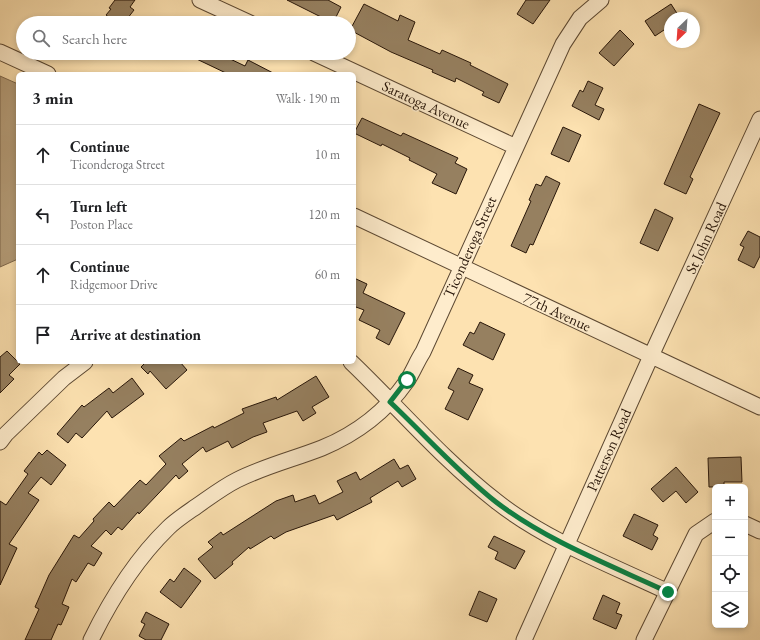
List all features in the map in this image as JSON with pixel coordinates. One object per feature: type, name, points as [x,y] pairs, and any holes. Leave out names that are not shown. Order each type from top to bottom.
[{"type":"street","points":[[200,0],[235,16]]},
{"type":"street","name":"Ticonderoga Street","points":[[91,640],[115,594],[141,557],[169,528],[206,500],[237,480],[267,466],[323,448],[346,436],[370,420],[390,402],[407,380],[423,352],[563,44],[580,18],[601,0]]},
{"type":"street","points":[[0,52],[16,59]]},
{"type":"street","points":[[17,60],[44,72]]},
{"type":"street","name":"Saratoga Avenue","points":[[329,60],[355,72]]},
{"type":"street","name":"Saratoga Avenue","points":[[356,73],[516,147]]},
{"type":"street","name":"St John Road","points":[[651,356],[760,120]]},
{"type":"street","name":"77th Avenue","points":[[356,217],[760,407]]},
{"type":"street","name":"Patterson Road","points":[[524,640],[651,356]]},
{"type":"street","points":[[2,435],[64,378],[82,364]]},
{"type":"street","points":[[353,364],[466,476],[496,502],[534,527],[668,592]]},
{"type":"street","points":[[644,640],[696,534],[712,523]]},
{"type":"street","points":[[748,525],[760,531]]},
{"type":"shaded area","points":[[0,76],[16,83],[16,260],[0,267]]},
{"type":"building","points":[[115,0],[135,0],[130,7],[134,10],[129,16],[107,16],[106,15],[111,9],[109,8]]},
{"type":"building","points":[[287,0],[328,0],[341,7],[336,16],[319,16]]},
{"type":"building","points":[[526,0],[550,0],[533,24],[517,14]]},
{"type":"building","points":[[364,4],[398,21],[400,15],[415,22],[408,40],[440,54],[442,50],[471,63],[470,65],[508,84],[499,103],[482,95],[484,92],[456,78],[455,82],[432,72],[433,70],[391,52],[356,33],[356,19]]},
{"type":"building","points":[[671,4],[676,12],[664,12],[664,30],[655,36],[645,21]]},
{"type":"building","points":[[620,30],[634,44],[614,66],[599,53]]},
{"type":"building","points":[[199,60],[232,60],[245,66],[248,60],[271,72],[224,72]]},
{"type":"building","points":[[588,81],[603,88],[595,105],[604,109],[599,120],[572,106],[580,90],[583,92]]},
{"type":"building","points":[[699,104],[720,113],[690,177],[693,179],[686,194],[664,184]]},
{"type":"building","points":[[362,118],[401,136],[403,133],[458,158],[455,163],[467,169],[456,194],[432,183],[437,174],[382,144],[381,146],[356,134],[356,129]]},
{"type":"building","points":[[563,127],[581,135],[569,162],[551,154]]},
{"type":"building","points":[[546,176],[560,183],[533,245],[530,244],[526,253],[511,246],[531,201],[529,200],[536,184],[541,186]]},
{"type":"building","points":[[655,209],[673,218],[658,251],[640,243]]},
{"type":"building","points":[[748,231],[760,237],[760,256],[754,268],[738,260],[744,247],[740,245]]},
{"type":"building","points":[[356,279],[367,284],[363,293],[405,313],[389,345],[376,338],[380,330],[359,320],[364,310],[356,307]]},
{"type":"building","points":[[480,322],[505,334],[493,360],[463,345],[470,332],[474,334]]},
{"type":"building","points":[[7,351],[16,360],[16,364],[20,364],[9,375],[14,379],[0,393],[0,357]]},
{"type":"building","points":[[144,364],[182,364],[187,370],[166,389],[150,371],[148,374],[141,367]]},
{"type":"building","points":[[458,368],[473,375],[469,383],[483,389],[468,420],[445,409],[454,391],[448,388]]},
{"type":"building","points":[[316,376],[329,397],[312,407],[316,413],[303,421],[297,411],[263,423],[267,432],[253,437],[232,448],[228,441],[206,452],[203,447],[182,464],[188,471],[179,479],[176,475],[122,530],[118,527],[111,535],[106,530],[91,546],[102,553],[94,566],[88,563],[76,582],[72,579],[62,604],[69,607],[61,625],[58,624],[51,640],[25,640],[39,609],[35,607],[49,575],[74,535],[79,538],[94,521],[93,519],[109,502],[114,507],[140,480],[146,485],[166,464],[159,456],[181,438],[184,441],[213,426],[214,428],[244,413],[242,409],[276,397],[277,400]]},
{"type":"building","points":[[132,378],[144,394],[112,418],[107,411],[82,438],[76,433],[68,443],[57,434],[82,405],[84,407],[109,388],[113,393]]},
{"type":"building","points":[[47,450],[66,465],[51,485],[41,477],[28,493],[39,500],[9,544],[17,548],[0,585],[0,501],[6,505],[28,474],[24,471],[39,452],[42,455]]},
{"type":"building","points":[[741,457],[742,482],[724,482],[724,484],[712,484],[712,487],[709,487],[708,458]]},
{"type":"building","points":[[394,459],[400,469],[408,465],[416,479],[402,487],[398,481],[370,498],[372,502],[337,520],[334,515],[286,532],[274,539],[271,536],[250,549],[249,547],[232,562],[233,564],[215,579],[198,559],[213,547],[208,542],[221,532],[223,535],[276,501],[293,495],[295,502],[315,495],[319,504],[343,492],[337,481],[356,472],[360,480]]},
{"type":"building","points":[[676,467],[698,492],[686,503],[676,491],[663,502],[651,489]]},
{"type":"building","points":[[634,514],[658,525],[653,535],[658,538],[652,550],[623,536]]},
{"type":"building","points":[[494,536],[525,551],[515,569],[495,559],[498,552],[488,547]]},
{"type":"building","points":[[184,568],[201,581],[181,608],[160,592],[170,579],[174,582]]},
{"type":"building","points":[[479,591],[497,599],[487,622],[469,615]]},
{"type":"building","points":[[603,595],[620,603],[616,613],[622,615],[616,629],[593,619]]},
{"type":"building","points":[[146,612],[169,624],[161,640],[146,640],[139,636],[145,624],[141,622]]},
{"type":"route","points":[[407,380],[390,402],[466,476],[496,502],[534,527],[668,592]]}]
